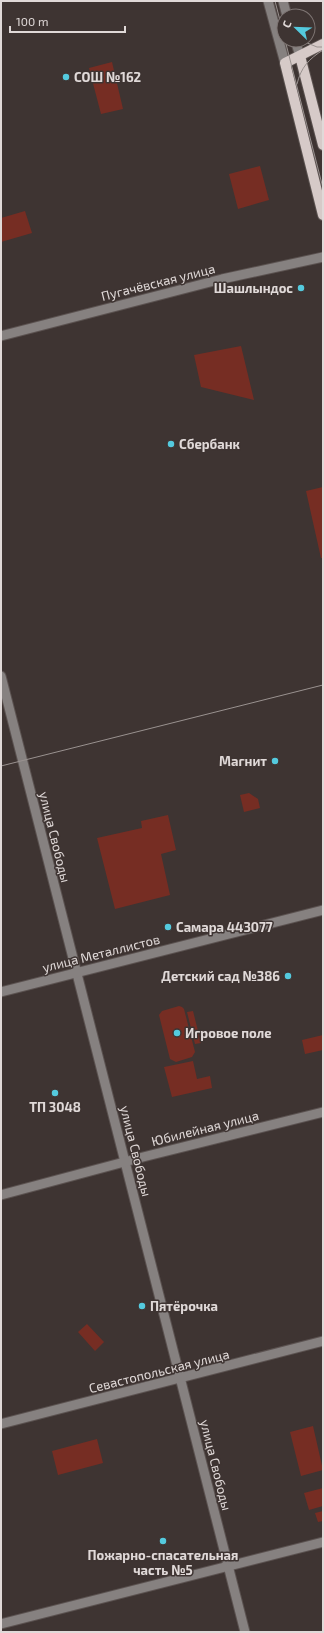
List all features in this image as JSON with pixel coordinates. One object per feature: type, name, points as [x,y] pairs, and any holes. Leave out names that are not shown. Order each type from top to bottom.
[{"type":"main road","points":[[323,44],[284,64],[323,215]]},
{"type":"main road","points":[[300,56],[323,145]]},
{"type":"street","points":[[268,1],[284,64]]},
{"type":"street","points":[[298,48],[300,56]]},
{"type":"street","name":"Пугачёвская улица","points":[[1,336],[222,279],[323,257]]},
{"type":"street","name":"улица Свободы","points":[[1,676],[245,1632]]},
{"type":"street","name":"улица Металлистов","points":[[1,992],[323,910]]},
{"type":"street","name":"Юбилейная улица","points":[[1,1195],[323,1112]]},
{"type":"street","name":"Севастопольская улица","points":[[1,1424],[323,1342]]},
{"type":"street","points":[[1,1624],[323,1542]]},
{"type":"shaded area","points":[[112,62],[123,109],[101,114],[89,68]]},
{"type":"shaded area","points":[[260,166],[269,200],[238,209],[229,174]]},
{"type":"shaded area","points":[[25,211],[32,233],[1,242],[1,218]]},
{"type":"shaded area","points":[[241,346],[254,400],[201,387],[194,355]]},
{"type":"shaded area","points":[[323,487],[323,558],[321,558],[306,491]]},
{"type":"shaded area","points":[[249,793],[258,799],[260,808],[244,812],[240,795]]},
{"type":"shaded area","points":[[168,815],[176,850],[161,854],[170,895],[115,909],[97,838],[142,828],[141,821]]},
{"type":"shaded area","name":"Игровое поле","points":[[179,1006],[184,1009],[195,1052],[192,1057],[176,1062],[170,1059],[159,1015],[162,1011]]},
{"type":"shaded area","points":[[193,1011],[201,1043],[195,1044],[187,1012]]},
{"type":"shaded area","points":[[323,1035],[323,1050],[305,1054],[302,1040]]},
{"type":"shaded area","points":[[193,1061],[197,1079],[210,1076],[212,1088],[172,1097],[164,1067]]},
{"type":"shaded area","points":[[87,1324],[104,1342],[95,1351],[78,1332]]},
{"type":"shaded area","points":[[313,1426],[323,1470],[301,1476],[290,1432]]},
{"type":"shaded area","points":[[97,1439],[103,1463],[58,1475],[52,1451]]},
{"type":"shaded area","points":[[323,1488],[323,1506],[309,1510],[304,1493]]},
{"type":"shaded area","points":[[323,1511],[323,1521],[318,1522],[315,1513]]},
{"type":"tram line","points":[[275,1],[277,8]]},
{"type":"tram line","points":[[316,47],[323,47]]},
{"type":"tram line","points":[[287,48],[323,188]]},
{"type":"tram line","points":[[297,84],[306,64],[323,50]]},
{"type":"tram line","points":[[1,766],[323,685]]},
{"type":"place","name":"СОШ №162","points":[[66,77]]},
{"type":"place","name":"Шашлындос","points":[[301,288]]},
{"type":"place","name":"Сбербанк","points":[[171,444]]},
{"type":"place","name":"Магнит","points":[[275,761]]},
{"type":"place","name":"Самара 443077","points":[[168,927]]},
{"type":"place","name":"Детский сад №386","points":[[288,976]]},
{"type":"place","name":"Игровое поле","points":[[177,1033]]},
{"type":"place","name":"ТП 3048","points":[[55,1093]]},
{"type":"place","name":"Пятёрочка","points":[[142,1306]]},
{"type":"place","name":"Пожарно-спасательная часть №5","points":[[163,1541]]}]
